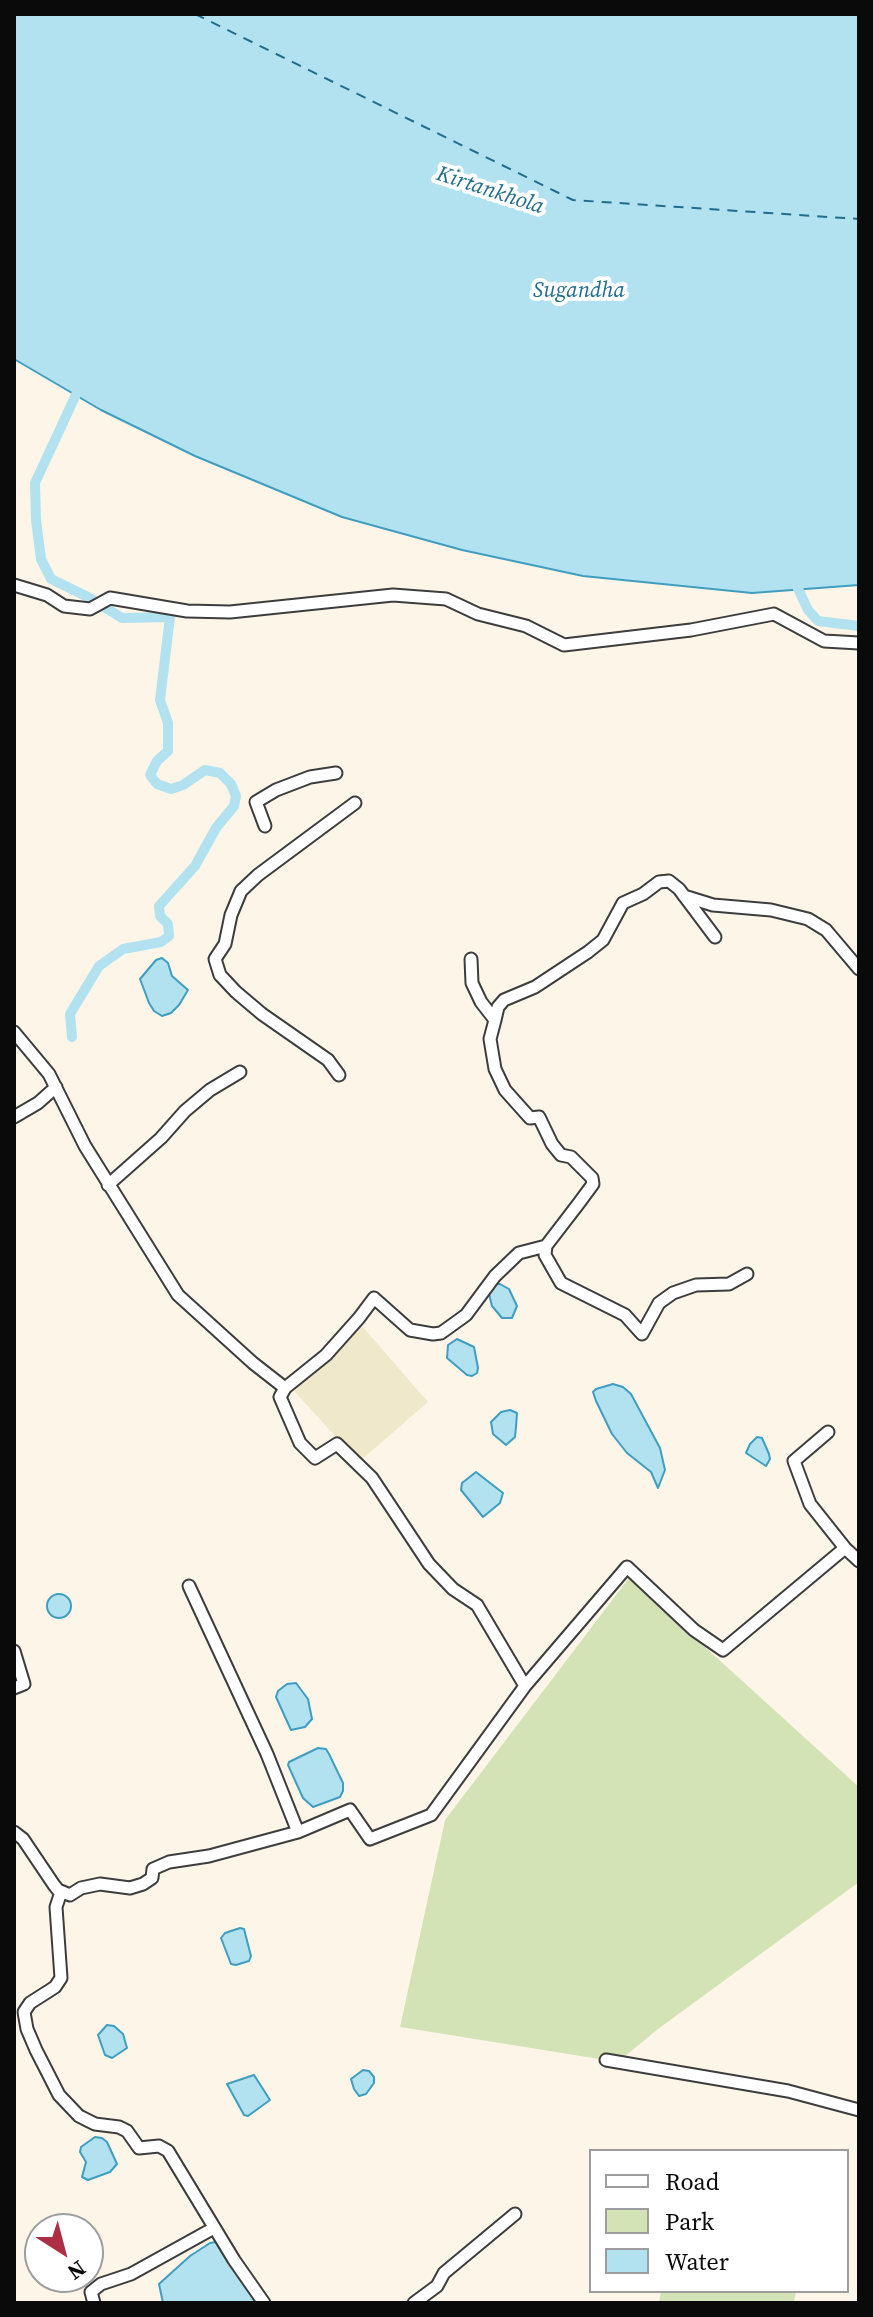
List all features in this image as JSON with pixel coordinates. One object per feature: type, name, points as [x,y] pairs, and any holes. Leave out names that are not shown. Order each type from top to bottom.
[{"type":"street","points":[[14,585],[47,595],[64,606],[90,609],[110,598],[187,611],[230,612],[393,595],[446,599],[478,614],[526,626],[564,645],[691,630],[774,614],[824,641],[859,643]]},
{"type":"street","points":[[265,826],[256,802],[276,790],[310,777],[336,773]]},
{"type":"street","points":[[339,1075],[328,1060],[236,992],[220,975],[215,959],[225,944],[231,915],[241,891],[355,803]]},
{"type":"street","points":[[715,937],[669,881],[659,882],[623,903],[603,940],[535,987],[504,1000],[498,1007],[490,1039],[495,1069],[505,1090],[530,1118],[539,1117],[561,1155],[571,1157],[592,1178],[593,1184],[546,1246],[545,1255],[561,1283],[625,1315],[642,1334],[659,1303],[673,1293],[696,1285],[729,1284],[747,1274]]},
{"type":"street","points":[[683,896],[713,905],[780,911],[808,919],[826,930],[859,969]]},
{"type":"street","points":[[471,959],[472,983],[495,1020]]},
{"type":"street","points":[[14,1032],[49,1074],[85,1146],[178,1295],[285,1388]]},
{"type":"street","points":[[108,1185],[161,1138],[185,1111],[210,1090],[240,1072]]},
{"type":"street","points":[[14,1117],[38,1103],[56,1087]]},
{"type":"street","points":[[525,1686],[477,1605],[453,1589],[429,1564],[372,1478],[337,1444],[315,1458],[300,1443],[280,1397],[285,1388],[326,1355],[374,1298],[410,1330],[441,1333],[466,1315],[495,1276],[519,1253],[546,1246]]},
{"type":"street","points":[[828,1432],[794,1461],[810,1504],[859,1561]]},
{"type":"street","points":[[14,1832],[23,1839],[61,1892],[70,1895],[81,1888],[100,1884],[130,1888],[152,1878],[153,1869],[169,1862],[209,1856],[298,1832],[350,1810],[370,1839],[431,1815],[525,1686],[627,1567],[694,1630],[723,1650],[845,1548]]},
{"type":"street","points":[[189,1586],[267,1754],[298,1832]]},
{"type":"street","points":[[14,1651],[24,1684],[14,1688]]},
{"type":"street","points":[[61,1892],[56,1907],[61,1978],[55,1987],[30,2003],[24,2012],[36,2050],[59,2095],[79,2116],[95,2124],[127,2131],[139,2148],[159,2146],[168,2151],[264,2303]]},
{"type":"street","points":[[606,2060],[788,2091],[859,2110]]},
{"type":"street","points":[[414,2303],[437,2286],[444,2273],[515,2214]]},
{"type":"street","points":[[94,2303],[91,2292],[101,2284],[131,2274],[214,2228]]},
{"type":"shaded area","points":[[362,1326],[428,1402],[359,1462],[294,1391]]},
{"type":"green space","points":[[629,1578],[859,1787],[859,1882],[658,2029],[618,2062],[400,2027],[445,1820]]},
{"type":"green space","points":[[661,2293],[796,2293],[794,2303],[659,2303]]},
{"type":"water","name":"Sugandha","points":[[14,14],[859,14],[859,585],[752,593],[583,576],[462,550],[342,517],[195,456],[101,410],[14,359]]},
{"type":"water","points":[[162,958],[168,963],[172,976],[188,990],[171,1013],[162,1016],[149,1003],[140,979],[156,960]]},
{"type":"water","points":[[496,1284],[509,1289],[517,1306],[512,1318],[502,1318],[492,1306],[489,1294]]},
{"type":"water","points":[[457,1339],[474,1347],[478,1368],[472,1376],[447,1358],[448,1345]]},
{"type":"water","points":[[613,1384],[631,1394],[660,1448],[665,1470],[658,1488],[651,1472],[627,1453],[612,1434],[596,1401],[593,1392],[596,1389]]},
{"type":"water","points":[[510,1410],[517,1413],[515,1437],[506,1445],[493,1434],[491,1422],[501,1412]]},
{"type":"water","points":[[757,1437],[762,1438],[769,1454],[766,1466],[746,1453]]},
{"type":"water","points":[[476,1472],[503,1493],[500,1503],[483,1517],[461,1490],[462,1483]]},
{"type":"water","points":[[59,1594],[68,1597],[71,1606],[68,1615],[59,1618],[50,1615],[47,1606],[50,1597]]},
{"type":"water","points":[[296,1683],[308,1699],[312,1719],[305,1727],[291,1730],[276,1697],[287,1684]]},
{"type":"water","points":[[318,1748],[326,1749],[329,1754],[343,1783],[343,1791],[340,1797],[313,1807],[303,1798],[288,1765]]},
{"type":"water","points":[[244,1929],[251,1956],[249,1961],[236,1965],[231,1964],[221,1938],[225,1933]]},
{"type":"water","points":[[107,2025],[114,2026],[123,2034],[127,2048],[112,2058],[105,2055],[98,2035]]},
{"type":"water","points":[[363,2070],[369,2071],[374,2083],[366,2094],[359,2096],[351,2079]]},
{"type":"water","points":[[254,2075],[270,2100],[248,2116],[244,2115],[227,2084]]},
{"type":"water","points":[[95,2137],[107,2142],[117,2164],[110,2172],[88,2180],[82,2177],[86,2162],[80,2152],[81,2147]]},
{"type":"water","points":[[216,2242],[255,2299],[253,2303],[163,2303],[159,2284],[190,2256]]},
{"type":"waterway","points":[[72,1037],[70,1014],[99,966],[123,949],[161,942],[169,936],[168,924],[160,916],[159,906],[195,866],[216,828],[234,806],[236,796],[231,784],[220,773],[205,770],[171,789],[157,784],[150,775],[157,761],[168,751],[168,723],[160,700],[170,617],[122,618],[51,579],[41,559],[35,483],[80,386]]},
{"type":"waterway","points":[[793,578],[808,610],[818,621],[859,626]]},
{"type":"ferry route","points":[[195,14],[573,200],[859,219]]},
{"type":"water label","name":"Kirtankhola","points":[[490,191]]}]
